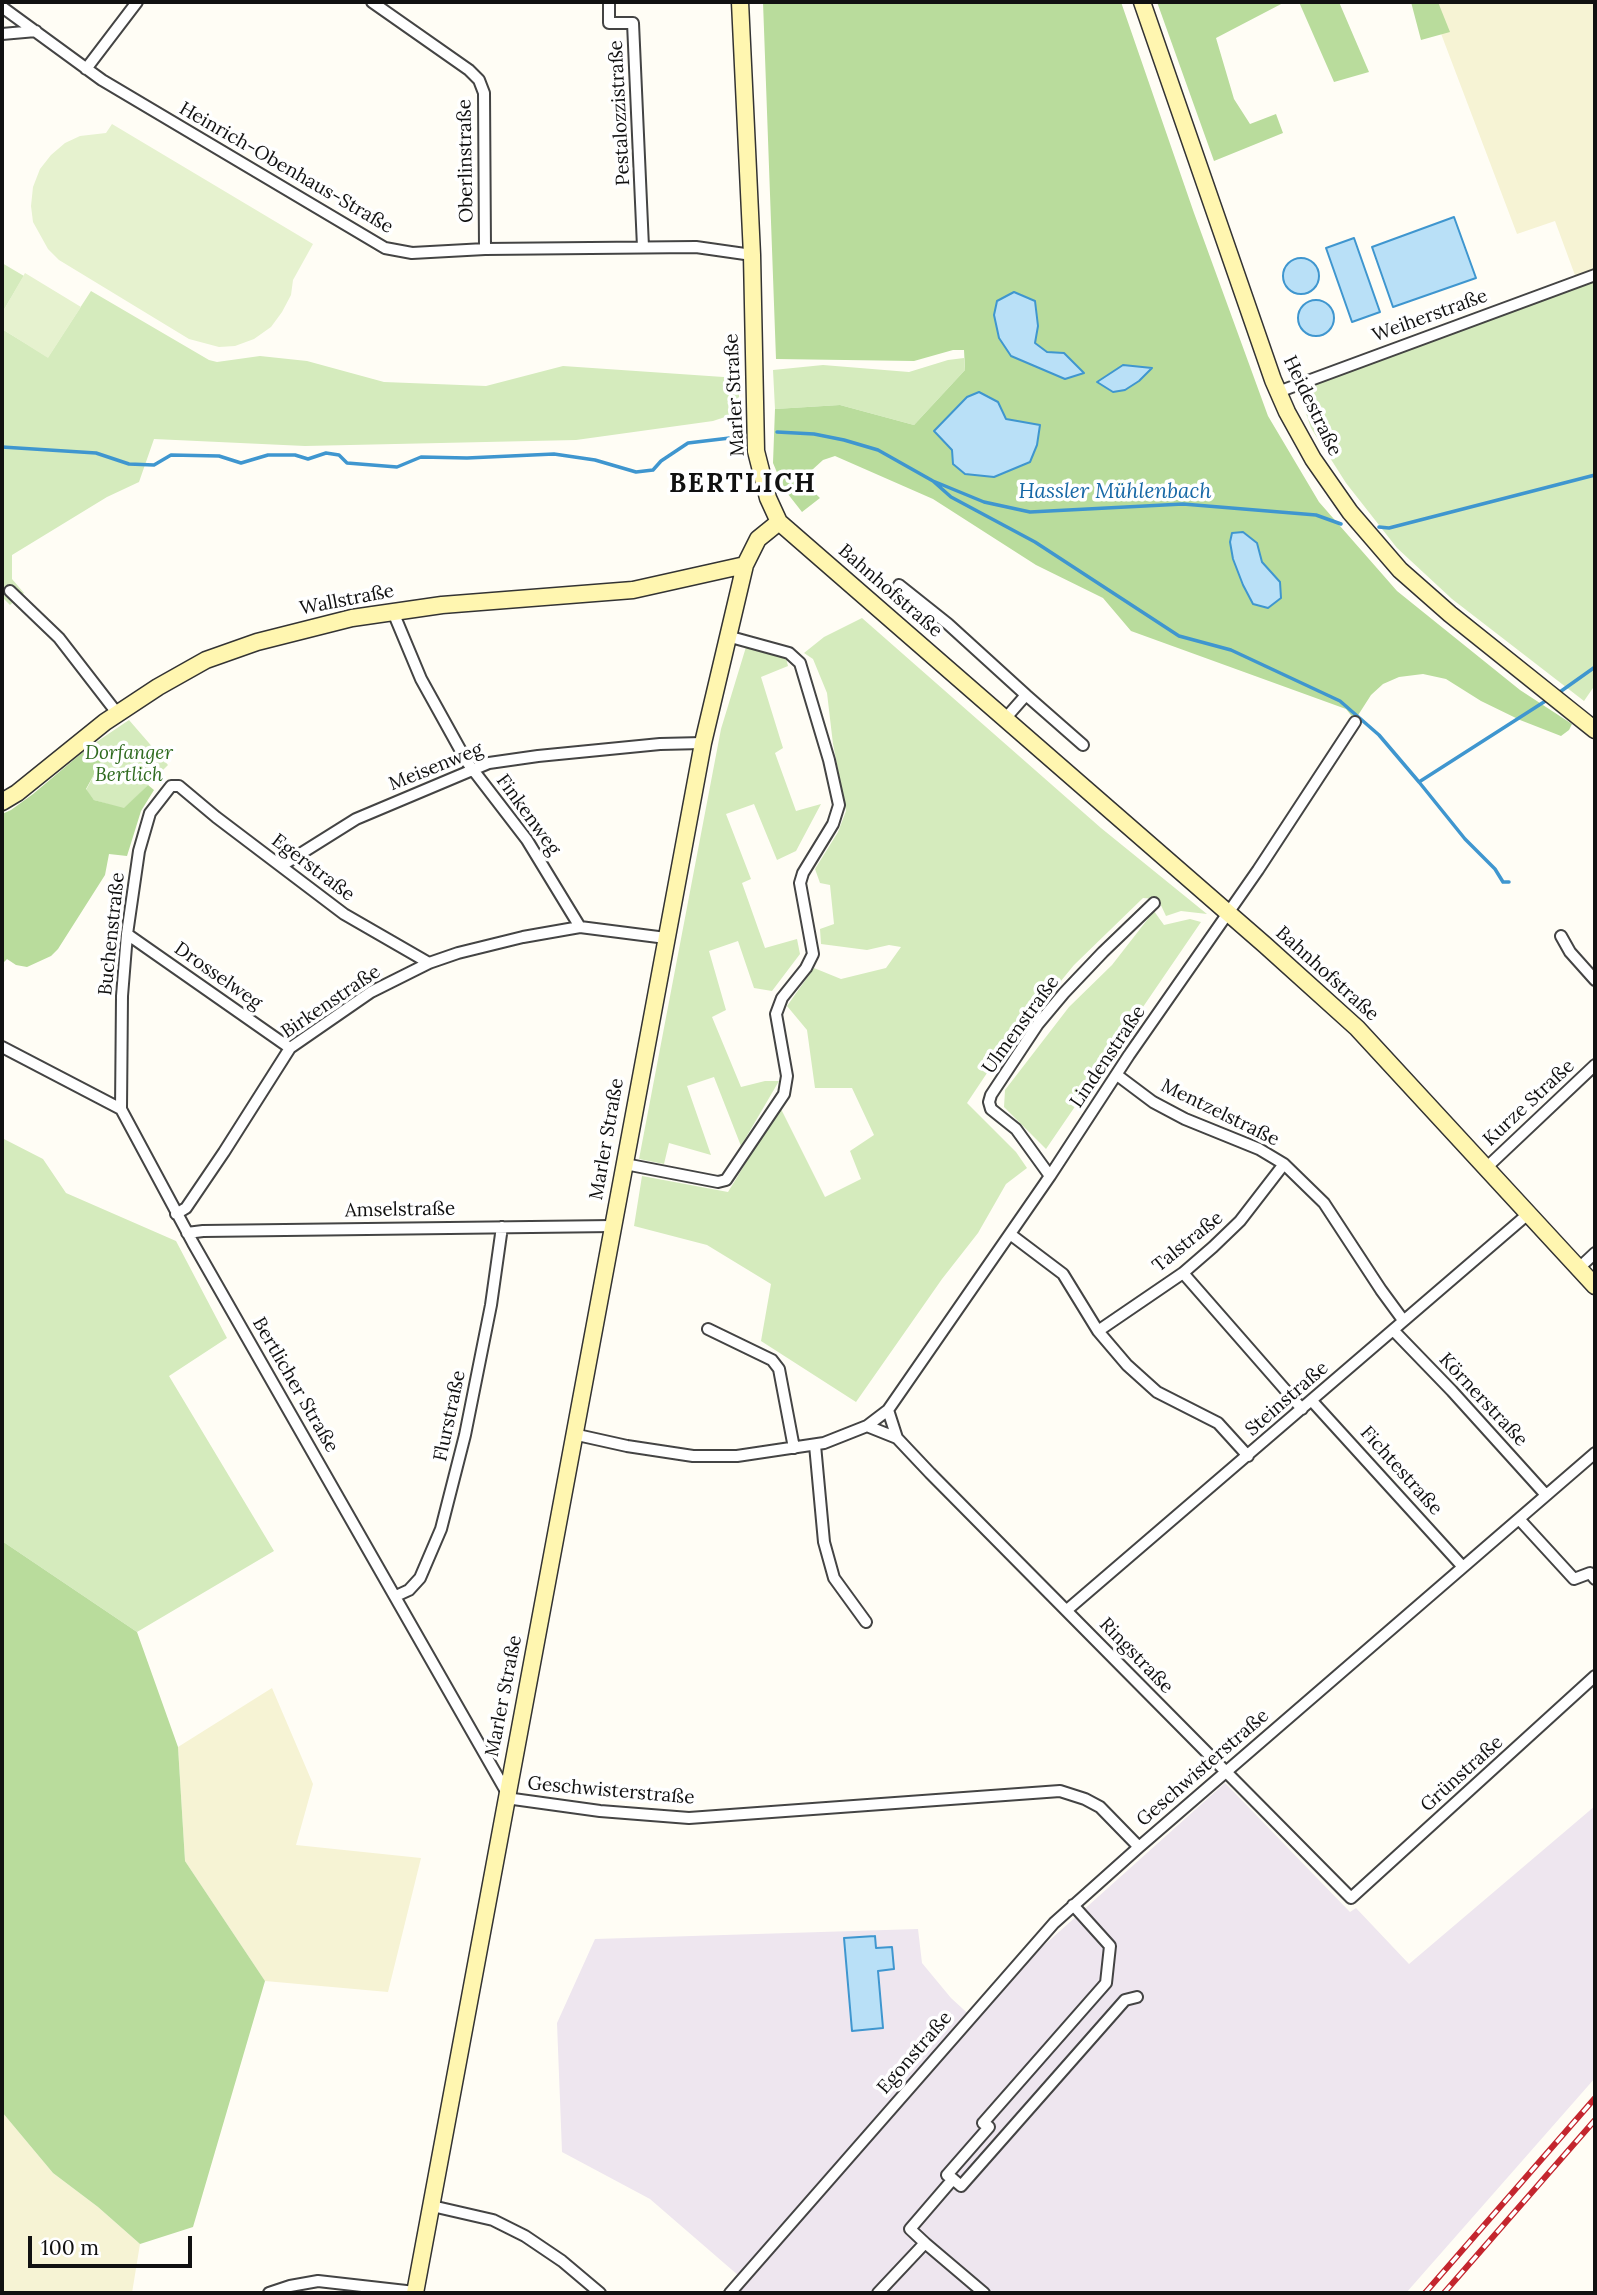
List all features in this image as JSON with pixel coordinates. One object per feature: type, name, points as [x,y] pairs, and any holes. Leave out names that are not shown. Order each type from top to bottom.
[{"type":"main road","name":"Marler Straße","points":[[415,2293],[703,743],[745,565],[758,539],[779,522],[768,498],[756,451],[752,255],[740,2]]},
{"type":"main road","name":"Heidestraße","points":[[1142,2],[1239,286],[1278,391],[1313,459],[1350,512],[1388,557],[1450,614],[1595,730]]},
{"type":"main road","name":"Bahnhofstraße","points":[[779,522],[1357,1028],[1595,1286]]},
{"type":"main road","name":"Wallstraße","points":[[2,802],[18,793],[117,713],[174,677],[206,660],[232,651],[352,618],[514,598],[633,590],[745,565]]},
{"type":"street","points":[[86,69],[137,2]]},
{"type":"street","name":"Oberlinstraße","points":[[372,2],[470,70],[484,93],[485,249]]},
{"type":"street","name":"Pestalozzistraße","points":[[609,2],[610,23],[633,23],[643,247]]},
{"type":"street","name":"Heinrich-Obenhaus-Straße","points":[[2,8],[86,69],[385,248],[412,253],[485,249],[696,247],[752,255]]},
{"type":"street","points":[[2,34],[36,32]]},
{"type":"street","name":"Weiherstraße","points":[[1278,391],[1595,275]]},
{"type":"street","name":"Bahnhofstraße","points":[[899,585],[948,624],[1083,746]]},
{"type":"street","points":[[10,591],[59,638],[117,713]]},
{"type":"street","name":"Finkenweg","points":[[393,612],[421,679],[467,762],[527,840],[580,927]]},
{"type":"street","points":[[625,1164],[710,1181],[726,1180],[784,1094],[787,1076],[776,1014],[782,998],[813,954],[800,883],[803,873],[833,824],[839,805],[829,760],[800,663],[789,653],[727,636]]},
{"type":"street","points":[[1004,720],[1026,695]]},
{"type":"street","name":"Lindenstraße","points":[[573,1434],[693,1456],[737,1456],[816,1445],[867,1426],[887,1410],[1050,1176],[1355,722]]},
{"type":"street","name":"Meisenweg","points":[[281,866],[356,819],[489,763],[660,744],[703,743]]},
{"type":"street","name":"Buchenstraße","points":[[121,1110],[122,996],[127,934],[139,851],[149,813],[171,786],[179,786],[184,790]]},
{"type":"street","name":"Egerstraße","points":[[184,790],[344,914],[429,963]]},
{"type":"street","name":"Ulmenstraße","points":[[1050,1176],[1016,1129],[991,1108],[991,1094],[1038,1024],[1064,993],[1103,951],[1154,903]]},
{"type":"street","name":"Birkenstraße","points":[[176,1213],[186,1208],[194,1197],[290,1048],[371,992],[429,963],[523,937],[580,927],[666,938]]},
{"type":"street","name":"Drosselweg","points":[[127,934],[290,1048]]},
{"type":"street","points":[[1561,936],[1570,952],[1595,980]]},
{"type":"street","points":[[2,1047],[121,1110]]},
{"type":"street","name":"Kurze Straße","points":[[1486,1168],[1595,1065]]},
{"type":"street","name":"Mentzelstraße","points":[[1117,1075],[1153,1102],[1185,1119],[1259,1149],[1284,1164],[1324,1203],[1404,1320]]},
{"type":"street","name":"Bertlicher Straße","points":[[121,1110],[187,1233],[507,1796]]},
{"type":"street","name":"Talstraße","points":[[1098,1331],[1183,1273],[1240,1221],[1284,1164]]},
{"type":"street","name":"Steinstraße","points":[[1067,1610],[1528,1214]]},
{"type":"street","name":"Amselstraße","points":[[187,1233],[613,1226]]},
{"type":"street","name":"Flurstraße","points":[[396,1597],[409,1590],[420,1578],[442,1529],[491,1305],[502,1227]]},
{"type":"street","points":[[1010,1234],[1063,1274],[1098,1331],[1127,1365],[1157,1392],[1218,1423],[1248,1456]]},
{"type":"street","points":[[1579,1268],[1595,1253]]},
{"type":"street","points":[[1183,1273],[1302,1409]]},
{"type":"street","points":[[708,1329],[772,1360],[779,1369],[794,1448]]},
{"type":"street","name":"Körnerstraße","points":[[1393,1329],[1546,1495]]},
{"type":"street","name":"Fichtestraße","points":[[1312,1401],[1463,1567]]},
{"type":"street","name":"Ringstraße","points":[[887,1410],[897,1437],[1352,1898]]},
{"type":"street","name":"Ringstraße","points":[[867,1426],[897,1437]]},
{"type":"street","points":[[816,1445],[827,1554],[834,1578],[866,1622]]},
{"type":"street","name":"Geschwisterstraße","points":[[507,1796],[600,1811],[689,1818],[1060,1791],[1100,1807],[1139,1847],[1595,1453]]},
{"type":"street","points":[[1518,1519],[1574,1579],[1590,1573],[1595,1579]]},
{"type":"street","name":"Grünstraße","points":[[1352,1898],[1595,1676]]},
{"type":"street","name":"Egonstraße","points":[[730,2293],[1035,1943],[1073,1905],[1139,1847]]},
{"type":"street","points":[[1073,1905],[1111,1946],[1106,1983],[983,2123],[989,2127],[947,2175],[961,2186],[1125,2000],[1137,1997]]},
{"type":"street","points":[[953,2179],[910,2229],[984,2293]]},
{"type":"street","points":[[432,2206],[493,2220],[525,2236],[562,2261],[600,2293]]},
{"type":"street","points":[[878,2293],[925,2243]]},
{"type":"street","points":[[269,2293],[318,2281],[415,2293]]},
{"type":"shaded area","points":[[1429,2],[1595,2],[1595,270],[1576,278],[1555,221],[1517,234]]},
{"type":"shaded area","points":[[272,1688],[313,1784],[296,1845],[421,1858],[388,1992],[265,1981],[185,1861],[178,1747]]},
{"type":"shaded area","points":[[1225,1783],[1350,1912],[1356,1908],[1409,1964],[1595,1806],[1595,2078],[1406,2293],[722,2293],[739,2276],[650,2199],[562,2152],[557,2023],[595,1939],[918,1929],[922,1963],[951,1998],[975,2020],[1041,1948]]},
{"type":"shaded area","points":[[2,2112],[53,2173],[98,2207],[140,2244],[132,2293],[2,2293]]},
{"type":"green space","points":[[763,2],[1121,2],[1268,416],[1319,502],[1397,591],[1520,690],[1572,724],[1569,730],[1561,736],[1481,701],[1446,679],[1423,674],[1399,677],[1383,684],[1371,695],[1355,720],[1346,709],[1131,631],[1103,598],[1036,565],[933,499],[835,456],[823,460],[801,480],[820,498],[802,512],[784,489],[773,463],[775,409],[840,405],[914,425],[965,370],[964,350],[953,350],[914,361],[776,359]]},
{"type":"green space","points":[[1157,2],[1285,2],[1216,38],[1234,99],[1250,124],[1276,114],[1283,133],[1214,161]]},
{"type":"green space","points":[[1299,2],[1339,2],[1369,72],[1334,82]]},
{"type":"green space","points":[[1411,2],[1438,2],[1450,32],[1421,40]]},
{"type":"green space","points":[[112,124],[313,244],[293,280],[291,295],[271,327],[254,339],[235,346],[219,347],[189,339],[59,260],[48,249],[33,222],[31,206],[33,187],[40,169],[65,143],[80,136],[106,133]]},
{"type":"green space","points":[[2,263],[24,276],[2,313]]},
{"type":"green space","points":[[25,273],[81,307],[48,358],[2,329],[2,313]]},
{"type":"green space","points":[[1595,280],[1595,685],[1584,701],[1452,599],[1397,548],[1346,483],[1311,428],[1300,396],[1306,384]]},
{"type":"green space","points":[[91,291],[209,360],[217,362],[260,356],[307,361],[384,382],[486,386],[563,366],[738,378],[740,412],[713,421],[576,440],[305,446],[154,439],[139,482],[107,497],[12,555],[12,579],[24,593],[10,605],[2,597],[2,329],[48,357]]},
{"type":"green space","points":[[964,358],[965,370],[914,425],[840,405],[775,409],[773,370],[823,365],[909,372]]},
{"type":"green space","points":[[862,618],[1101,828],[1207,914],[1181,911],[1166,916],[1158,899],[1143,898],[1074,965],[993,1064],[967,1103],[1016,1152],[1027,1168],[1006,1184],[978,1233],[942,1279],[856,1402],[761,1341],[771,1284],[707,1245],[634,1226],[642,1176],[728,1192],[780,1107],[825,1197],[861,1179],[850,1151],[874,1135],[852,1088],[815,1088],[807,1030],[787,1006],[814,968],[841,979],[886,968],[901,947],[889,945],[867,950],[821,944],[820,929],[834,924],[830,885],[820,883],[815,869],[838,832],[846,811],[833,744],[827,693],[813,659],[804,653],[824,637]]},
{"type":"green space","points":[[746,647],[786,658],[788,666],[761,677],[783,748],[775,753],[796,811],[821,804],[796,851],[777,860],[754,804],[726,814],[751,879],[742,883],[765,948],[797,939],[800,954],[772,991],[754,988],[738,941],[709,951],[726,1010],[712,1017],[741,1087],[765,1081],[779,1081],[741,1146],[714,1077],[687,1086],[711,1155],[669,1143],[664,1164],[639,1159],[721,729]]},
{"type":"green space","name":"Dorfanger Bertlich","points":[[129,720],[168,765],[124,809],[94,800],[86,790],[103,758],[89,747]]},
{"type":"green space","points":[[89,747],[103,758],[86,789],[94,800],[124,808],[148,785],[154,790],[141,811],[127,856],[109,854],[105,875],[58,949],[51,956],[27,967],[16,965],[7,959],[2,964],[2,814],[33,794]]},
{"type":"green space","points":[[1154,911],[1164,925],[1190,919],[1201,922],[1046,1149],[1004,1107],[1005,1090],[1069,1007],[1112,965]]},
{"type":"green space","points":[[2,1138],[43,1159],[66,1193],[176,1241],[227,1338],[169,1376],[274,1551],[137,1632],[2,1541]]},
{"type":"green space","points":[[2,1541],[137,1632],[178,1747],[185,1861],[265,1981],[193,2227],[140,2244],[98,2207],[53,2173],[2,2112]]},
{"type":"water","points":[[1454,217],[1476,278],[1393,307],[1372,247]]},
{"type":"water","points":[[1354,238],[1380,312],[1352,322],[1326,248]]},
{"type":"water","points":[[1301,258],[1314,263],[1319,276],[1314,289],[1301,294],[1288,289],[1283,276],[1288,263]]},
{"type":"water","points":[[1014,292],[1035,301],[1038,326],[1035,343],[1047,352],[1064,353],[1084,373],[1065,379],[1011,356],[999,338],[994,315],[997,301]]},
{"type":"water","points":[[1316,300],[1329,305],[1334,318],[1329,331],[1316,336],[1303,331],[1298,318],[1303,305]]},
{"type":"water","points":[[1123,365],[1152,368],[1125,390],[1113,392],[1097,382]]},
{"type":"water","points":[[979,392],[998,402],[1006,419],[1040,425],[1037,445],[1030,462],[994,477],[965,474],[953,464],[952,450],[934,431],[967,397]]},
{"type":"water","points":[[1243,532],[1257,543],[1262,562],[1280,582],[1281,598],[1268,608],[1253,604],[1233,559],[1230,542],[1232,533]]},
{"type":"water","points":[[875,1936],[876,1948],[892,1947],[894,1969],[878,1971],[883,2028],[852,2031],[844,1938]]},
{"type":"waterway","name":"Hassler Mühlenbach","points":[[777,432],[814,434],[878,450],[933,481],[984,502],[1030,512],[1183,504],[1316,515],[1341,524]]},
{"type":"waterway","points":[[2,447],[96,453],[129,464],[154,465],[171,455],[219,456],[241,463],[268,455],[295,455],[308,459],[326,453],[339,455],[347,463],[397,467],[421,457],[554,454],[595,460],[636,472],[653,470],[661,461],[688,443],[738,437]]},
{"type":"waterway","name":"Hassler Mühlenbach","points":[[1379,527],[1389,528],[1595,475]]},
{"type":"waterway","points":[[933,481],[951,497],[1035,542],[1179,636],[1231,650],[1340,701],[1379,735],[1419,782],[1547,700]]},
{"type":"waterway","points":[[1557,694],[1595,667]]},
{"type":"waterway","points":[[1419,782],[1465,839],[1495,869],[1503,882],[1509,882]]},
{"type":"railway","points":[[1425,2293],[1595,2098]]},
{"type":"railway","points":[[1444,2293],[1595,2120]]},
{"type":"district","name":"BERTLICH","points":[[743,485]]}]
